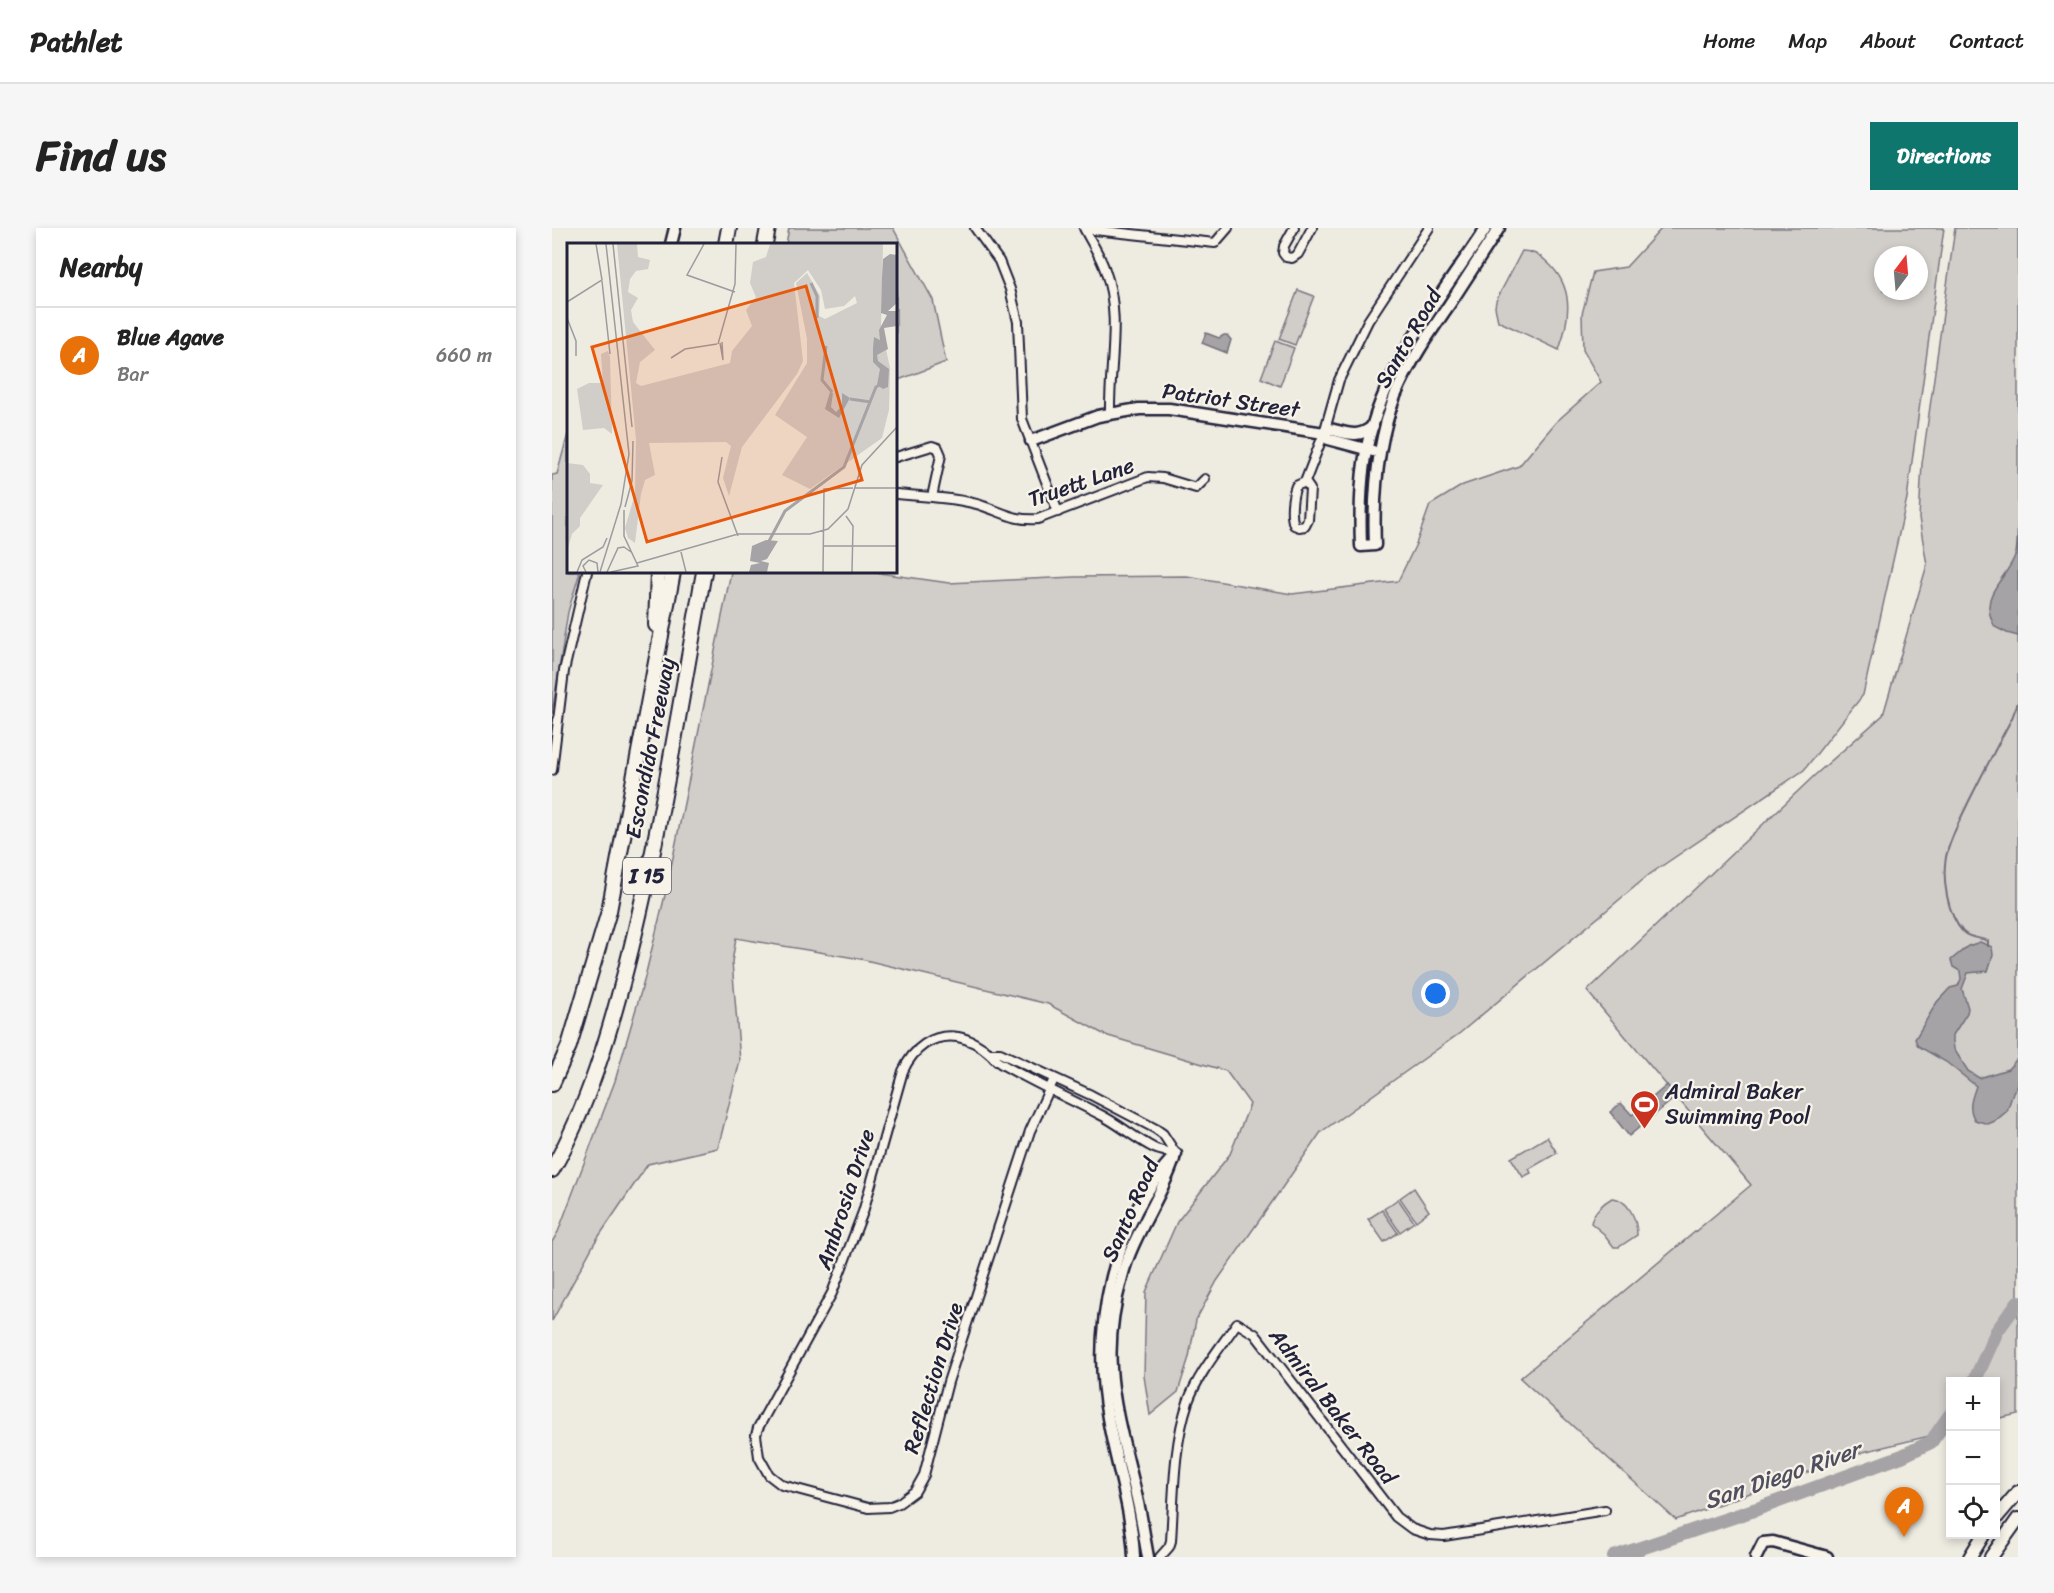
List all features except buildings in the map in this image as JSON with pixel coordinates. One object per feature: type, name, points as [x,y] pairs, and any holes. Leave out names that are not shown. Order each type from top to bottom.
[{"type":"highway","points":[[726,243],[729,228]]},
{"type":"highway","points":[[765,243],[768,228]]},
{"type":"highway","points":[[654,669],[658,573]]},
{"type":"highway","name":"Escondido Freeway","points":[[552,1084],[569,1046],[609,911],[673,573]]},
{"type":"highway","name":"Escondido Freeway","points":[[552,1170],[591,1085],[615,1011],[632,945],[704,573]]},
{"type":"main road","points":[[2000,1512],[2018,1492]]},
{"type":"main road","points":[[1991,1557],[2018,1519]]},
{"type":"main road","points":[[1970,1557],[1981,1539]]},
{"type":"street","points":[[671,243],[675,228]]},
{"type":"street","points":[[975,228],[999,261],[1013,300],[1018,322],[1022,419],[1058,512]]},
{"type":"street","points":[[1085,229],[1215,243],[1228,228]]},
{"type":"street","points":[[1294,228],[1282,253],[1286,257],[1292,258],[1298,254],[1312,228]]},
{"type":"street","points":[[1305,482],[1310,489],[1308,520],[1305,526],[1299,527],[1294,525],[1292,520],[1293,492],[1296,486],[1305,482],[1324,433],[1339,380],[1368,321],[1429,228]]},
{"type":"street","name":"Santo Road","points":[[1486,228],[1406,349],[1386,390],[1372,426],[1364,462],[1360,513],[1361,546],[1375,545],[1374,498],[1380,453],[1396,396],[1417,352],[1499,228]]},
{"type":"street","points":[[1085,229],[1105,270],[1113,304],[1114,346],[1110,413]]},
{"type":"street","name":"Patriot Street","points":[[1031,441],[1110,413],[1139,409],[1169,409],[1324,433],[1330,429],[1354,436],[1365,432],[1372,426]]},
{"type":"street","name":"Patriot Street","points":[[1324,433],[1328,439],[1380,453]]},
{"type":"street","points":[[897,458],[932,446],[938,448],[941,455],[932,497]]},
{"type":"street","name":"Truett Lane","points":[[897,494],[956,499],[982,505],[1024,520],[1038,519],[1148,477],[1162,478],[1196,488],[1205,479]]},
{"type":"street","points":[[552,770],[564,671],[587,573]]},
{"type":"street","name":"Ambrosia Drive","points":[[758,1428],[832,1293],[863,1212],[903,1071],[918,1048],[942,1037],[968,1040],[990,1053],[996,1061],[1100,1114],[1155,1149],[1176,1154]]},
{"type":"street","name":"Ambrosia Drive","points":[[990,1053],[1000,1053],[1091,1095],[1156,1129],[1163,1134],[1176,1154]]},
{"type":"street","name":"Reflection Drive","points":[[758,1428],[756,1435],[759,1457],[769,1475],[782,1485],[878,1509],[899,1503],[915,1491],[924,1475],[948,1382],[1030,1131],[1054,1079]]},
{"type":"street","name":"Santo Road","points":[[1134,1557],[1128,1509],[1107,1416],[1102,1361],[1106,1311],[1113,1270],[1127,1231],[1161,1171],[1176,1154]]},
{"type":"street","name":"Santo Road","points":[[1148,1557],[1140,1513],[1116,1416],[1111,1365],[1113,1319],[1122,1275],[1146,1219],[1168,1177],[1176,1154]]},
{"type":"street","name":"Admiral Baker Road","points":[[1160,1557],[1171,1541],[1179,1437],[1188,1402],[1198,1381],[1237,1323],[1255,1334],[1371,1486],[1396,1517],[1412,1529],[1430,1535],[1444,1536],[1605,1509]]},
{"type":"street","points":[[1756,1557],[1763,1543],[1773,1542],[1827,1557]]},
{"type":"shaded area","points":[[789,228],[893,228],[933,300],[946,362],[897,381],[897,243],[786,243]]},
{"type":"shaded area","points":[[1662,228],[1944,228],[1907,498],[1863,695],[1804,770],[1650,874],[1460,1033],[1321,1132],[1217,1281],[1196,1320],[1189,1357],[1178,1392],[1150,1415],[1144,1376],[1146,1292],[1177,1222],[1230,1154],[1250,1104],[1226,1071],[1105,1035],[1048,1004],[861,959],[736,938],[732,962],[740,1061],[718,1148],[648,1164],[595,1242],[552,1321],[552,1242],[558,1232],[615,1081],[644,981],[667,887],[731,573],[879,573],[949,583],[1074,577],[1187,576],[1292,594],[1398,581],[1416,544],[1430,505],[1463,485],[1519,466],[1556,422],[1601,382],[1583,350],[1582,314],[1593,272],[1626,267]]},
{"type":"shaded area","points":[[1955,228],[2018,228],[2018,1414],[2000,1418],[2000,1377],[1946,1377],[1946,1432],[1863,1452],[1676,1520],[1520,1378],[1751,1185],[1587,991],[1815,775],[1883,715],[1927,565],[1919,518],[1922,464]]},
{"type":"shaded area","points":[[1522,251],[1542,257],[1556,272],[1566,292],[1568,303],[1566,326],[1559,350],[1498,321],[1496,301]]},
{"type":"shaded area","points":[[1298,290],[1314,296],[1295,345],[1279,339]]},
{"type":"shaded area","points":[[1206,333],[1219,338],[1227,335],[1231,340],[1227,353],[1202,343]]},
{"type":"shaded area","points":[[1275,341],[1294,348],[1280,386],[1261,378]]},
{"type":"shaded area","points":[[567,438],[567,573],[580,573],[568,612],[552,714],[552,475],[557,474]]},
{"type":"shaded area","points":[[2018,515],[2018,636],[1995,627],[1989,605],[1995,588],[2016,553]]},
{"type":"shaded area","points":[[1980,942],[1992,947],[1993,955],[1988,971],[1968,973],[1962,989],[1968,1008],[1953,1035],[1954,1049],[1968,1071],[1979,1078],[2008,1069],[2018,1058],[2018,1085],[2007,1111],[1988,1124],[1975,1120],[1971,1111],[1976,1086],[1946,1062],[1918,1046],[1915,1039],[1937,1002],[1950,988],[1958,986],[1961,979],[1960,971],[1953,967],[1951,960],[1968,946]]},
{"type":"shaded area","points":[[1667,1085],[1677,1096],[1629,1136],[1610,1112],[1621,1103],[1632,1115]]},
{"type":"shaded area","points":[[1547,1137],[1557,1153],[1529,1169],[1531,1173],[1523,1177],[1511,1158]]},
{"type":"shaded area","points":[[1414,1188],[1429,1211],[1416,1221],[1400,1198]]},
{"type":"shaded area","points":[[1612,1198],[1618,1199],[1627,1206],[1634,1217],[1637,1229],[1637,1235],[1619,1247],[1614,1247],[1591,1223],[1599,1208]]},
{"type":"shaded area","points":[[1398,1199],[1414,1222],[1400,1232],[1384,1209]]},
{"type":"shaded area","points":[[1382,1210],[1398,1233],[1384,1242],[1368,1219]]},
{"type":"waterway","points":[[1988,946],[1988,941],[1963,932],[1953,916],[1945,886],[1946,857],[1959,821],[2018,702]]},
{"type":"waterway","name":"San Diego River","points":[[1976,1377],[1997,1331],[2018,1302]]},
{"type":"waterway","name":"San Diego River","points":[[1614,1557],[1757,1509],[1902,1456],[1931,1442],[1946,1421]]},
{"type":"place","name":"Admiral Baker Swimming Pool","points":[[1644,1130]]},
{"type":"place","name":"Blue Agave","points":[[1904,1537]]}]
